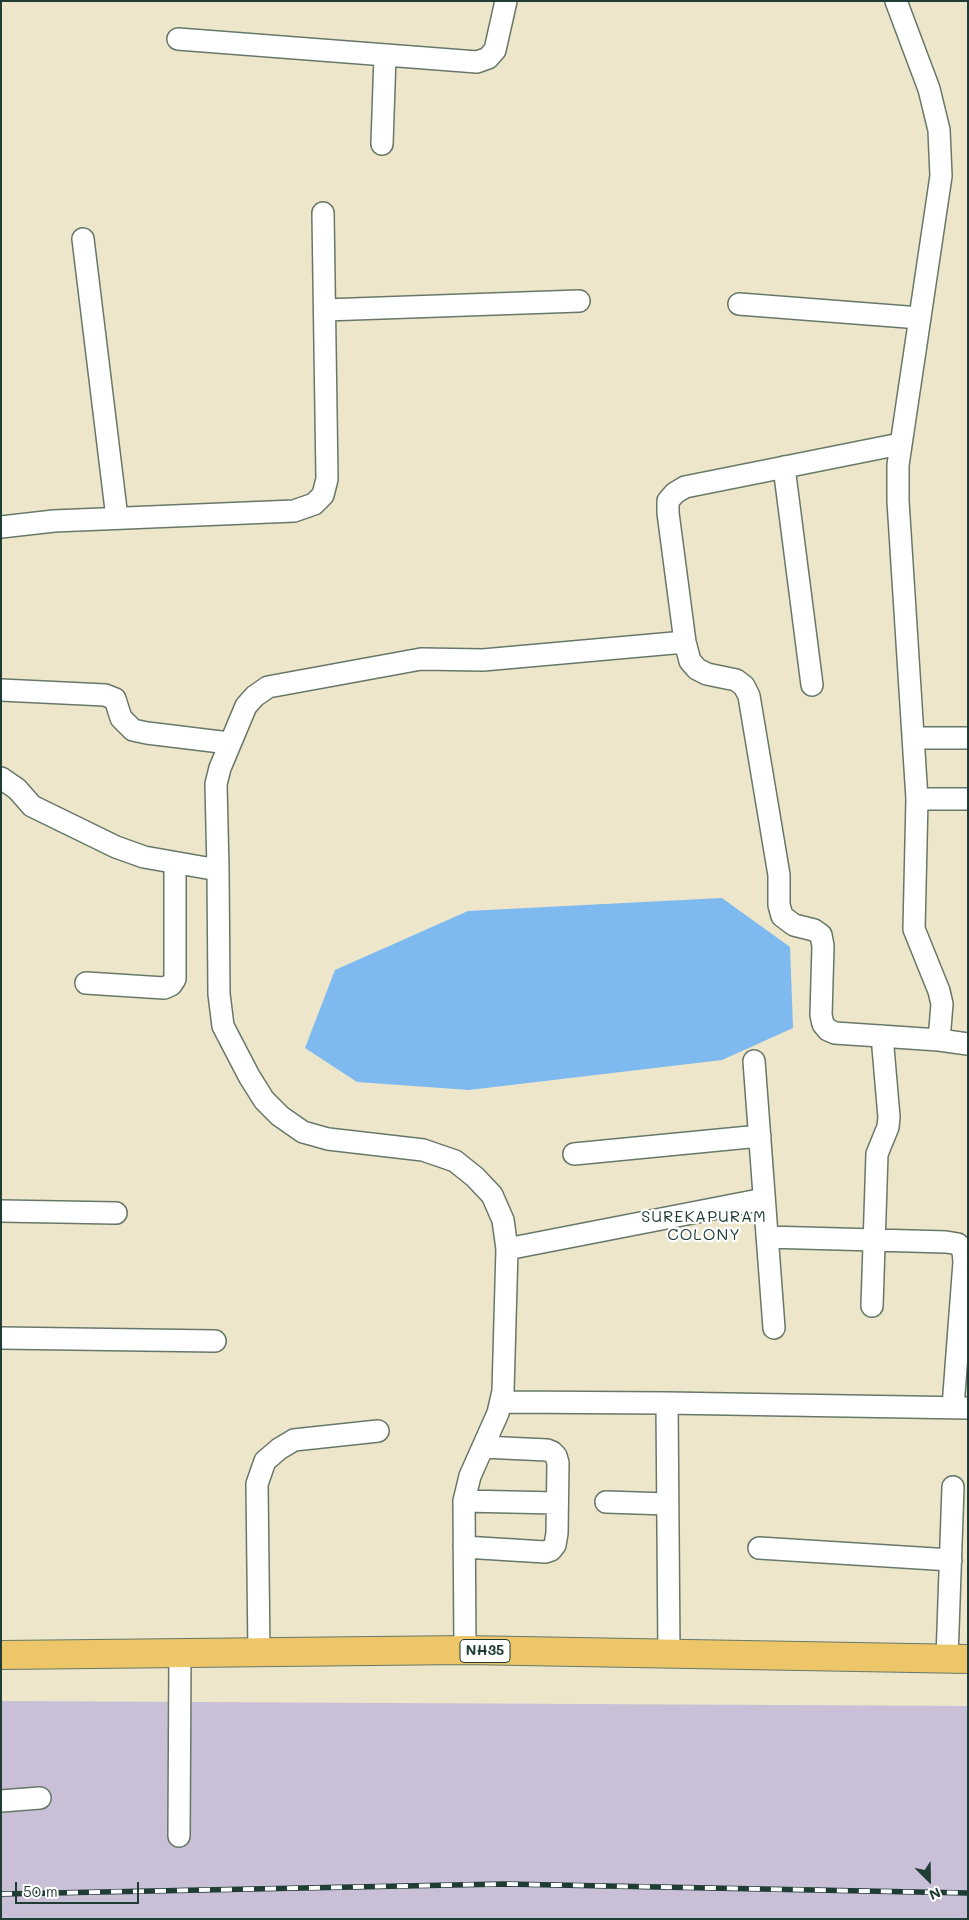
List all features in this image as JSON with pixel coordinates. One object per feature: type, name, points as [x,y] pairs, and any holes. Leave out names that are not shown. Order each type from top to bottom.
[{"type":"highway","name":"NH35","points":[[1,1655],[465,1650],[669,1655],[957,1658]]},
{"type":"street","points":[[178,39],[470,62],[488,58],[495,50],[506,1]]},
{"type":"street","points":[[896,1],[929,89],[940,130],[941,176],[898,465],[898,501],[917,799],[914,929],[939,991],[942,1004],[939,1040]]},
{"type":"street","points":[[382,144],[385,56]]},
{"type":"street","points":[[1,527],[54,521],[294,511],[314,504],[323,495],[327,479],[323,213]]},
{"type":"street","points":[[83,239],[117,518]]},
{"type":"street","points":[[325,310],[578,301]]},
{"type":"street","points":[[739,304],[920,318]]},
{"type":"street","points":[[900,444],[685,487],[675,493],[668,501],[668,513],[685,642],[690,661],[697,669],[707,674],[736,680],[744,686],[749,696],[779,875],[779,905],[782,916],[794,925],[814,930],[821,935],[823,946],[821,1015],[823,1024],[828,1030],[835,1033],[939,1040],[968,1044]]},
{"type":"street","points":[[784,467],[812,685]]},
{"type":"street","points":[[465,1650],[464,1500],[470,1476],[498,1413],[504,1373],[507,1249],[503,1220],[492,1195],[476,1177],[455,1161],[423,1150],[328,1139],[303,1132],[280,1116],[264,1100],[234,1050],[224,1026],[219,994],[216,784],[220,768],[246,706],[268,686],[421,659],[483,660],[685,642]]},
{"type":"street","points":[[1,690],[105,694],[115,699],[121,718],[133,730],[230,743]]},
{"type":"street","points":[[913,738],[968,738]]},
{"type":"street","points":[[1,778],[16,789],[32,806],[42,812],[130,852],[144,857],[218,870]]},
{"type":"street","points":[[917,799],[968,799]]},
{"type":"street","points":[[86,983],[164,988],[171,985],[175,979],[176,863]]},
{"type":"street","points":[[872,1306],[877,1154],[888,1127],[889,1117],[882,1036]]},
{"type":"street","points":[[754,1061],[774,1328]]},
{"type":"street","points":[[574,1154],[760,1136]]},
{"type":"street","points":[[507,1249],[764,1199]]},
{"type":"street","points":[[1,1212],[116,1214]]},
{"type":"street","points":[[501,1402],[960,1407],[966,1262],[958,1244],[946,1242],[767,1237]]},
{"type":"street","points":[[1,1338],[215,1341]]},
{"type":"street","points":[[667,1403],[669,1655]]},
{"type":"street","points":[[259,1653],[257,1484],[265,1461],[279,1449],[294,1440],[378,1431]]},
{"type":"street","points":[[464,1547],[545,1552],[551,1550],[555,1545],[557,1533],[558,1463],[556,1456],[552,1452],[483,1447]]},
{"type":"street","points":[[953,1487],[951,1560],[957,1658]]},
{"type":"street","points":[[464,1500],[556,1503]]},
{"type":"street","points":[[606,1502],[667,1504]]},
{"type":"street","points":[[759,1548],[951,1560]]},
{"type":"street","points":[[179,1836],[180,1653]]},
{"type":"street","points":[[1,1800],[40,1798]]},
{"type":"shaded area","points":[[1,1701],[968,1706],[968,1919],[1,1919]]},
{"type":"water","points":[[722,898],[790,947],[793,1028],[722,1060],[469,1090],[357,1082],[305,1048],[335,970],[468,911]]},
{"type":"railway","points":[[1,1894],[504,1884],[968,1893]]},
{"type":"district","name":"SUREKAPURAM COLONY","points":[[704,1226]]}]
